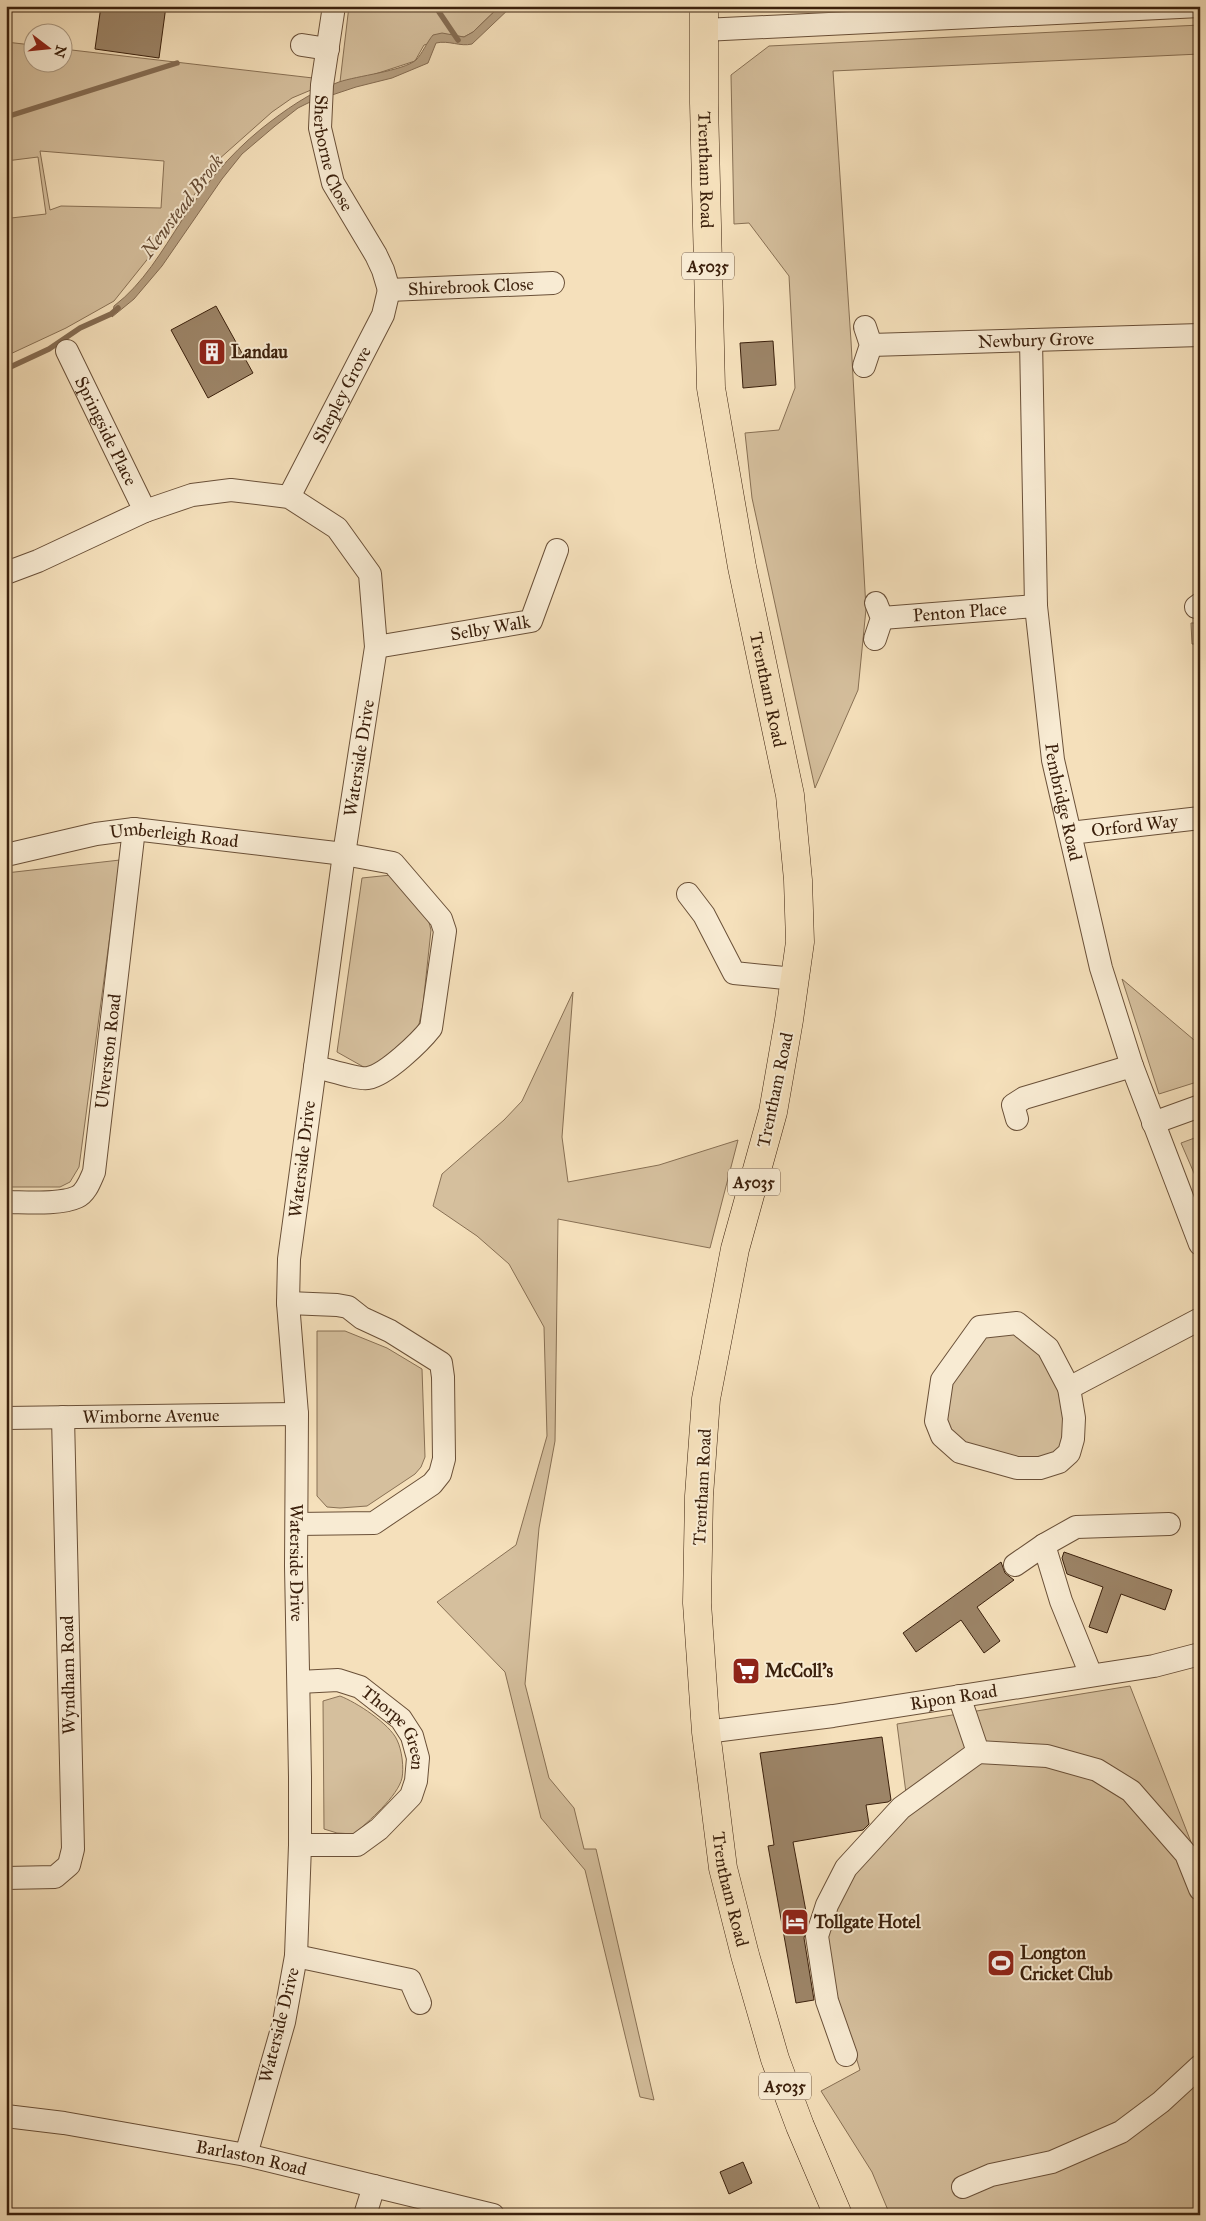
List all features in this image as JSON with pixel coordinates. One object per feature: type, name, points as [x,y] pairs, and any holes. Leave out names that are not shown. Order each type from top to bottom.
[{"type":"main road","name":"Trentham Road","points":[[704,18],[704,103],[711,388],[742,567],[790,795],[798,880],[800,942],[773,1112],[735,1249],[706,1399],[699,1496],[697,1603],[706,1732],[723,1868],[745,1955],[775,2059],[836,2214]]},
{"type":"street","name":"Sherborne Close","points":[[334,6],[322,85],[320,128],[333,183],[376,255],[389,290]]},
{"type":"street","points":[[704,18],[1200,6]]},
{"type":"street","points":[[302,45],[328,49]]},
{"type":"street","name":"Shirebrook Close","points":[[389,290],[553,283]]},
{"type":"street","name":"Shepley Grove","points":[[289,497],[383,315],[389,290]]},
{"type":"street","name":"Newbury Grove","points":[[864,366],[868,336],[1031,340],[1200,335]]},
{"type":"street","name":"Pembridge Road","points":[[1031,340],[1036,606],[1053,760],[1101,968],[1132,1066],[1200,1244]]},
{"type":"street","name":"Springside Place","points":[[67,351],[145,511]]},
{"type":"street","name":"Waterside Drive","points":[[6,573],[38,561],[145,511],[192,495],[231,490],[289,497],[337,528],[370,574],[376,647],[344,854],[289,1259],[288,1303],[297,1414],[300,1844],[296,1956],[284,2022],[246,2155]]},
{"type":"street","name":"Selby Walk","points":[[376,647],[531,621],[557,550]]},
{"type":"street","name":"Penton Place","points":[[878,620],[1036,606]]},
{"type":"street","name":"Orford Way","points":[[1070,833],[1200,818]]},
{"type":"street","name":"Umberleigh Road","points":[[6,855],[96,834],[134,829],[344,854],[393,863],[440,919],[445,931],[431,1028],[422,1039],[380,1073],[367,1078],[315,1066]]},
{"type":"street","name":"Ulverston Road","points":[[6,1202],[64,1200],[78,1197],[87,1187],[94,1172],[134,829]]},
{"type":"street","points":[[688,894],[704,915],[734,973],[795,979]]},
{"type":"street","points":[[1017,1118],[1013,1105],[1024,1098],[1132,1066]]},
{"type":"street","points":[[1153,1123],[1200,1106]]},
{"type":"street","points":[[288,1303],[348,1307],[362,1318],[430,1354],[441,1363],[443,1377],[444,1459],[440,1474],[432,1484],[374,1523],[297,1524]]},
{"type":"street","points":[[1069,1388],[1200,1319]]},
{"type":"street","points":[[1017,1323],[1048,1348],[1069,1388],[1074,1418],[1073,1439],[1069,1452],[1059,1462],[1040,1468],[1016,1468],[960,1452],[942,1436],[936,1421],[942,1380],[980,1327],[1017,1323]]},
{"type":"street","name":"Wimborne Avenue","points":[[6,1418],[297,1414]]},
{"type":"street","name":"Wyndham Road","points":[[6,1878],[55,1876],[69,1865],[73,1849],[63,1417]]},
{"type":"street","points":[[1014,1564],[1076,1527],[1169,1524]]},
{"type":"street","points":[[1044,1545],[1061,1601],[1091,1675]]},
{"type":"street","name":"Ripon Road","points":[[706,1732],[833,1716],[1154,1666],[1200,1654]]},
{"type":"street","name":"Thorpe Green","points":[[299,1682],[338,1680],[360,1686],[401,1720],[412,1736],[418,1758],[416,1781],[411,1796],[378,1829],[356,1845],[300,1844]]},
{"type":"street","points":[[959,1696],[978,1752]]},
{"type":"street","points":[[846,2056],[827,2001],[817,1936],[828,1905],[846,1868],[901,1808],[978,1752],[1047,1756],[1097,1770],[1131,1791],[1186,1854],[1200,1889]]},
{"type":"street","points":[[296,1956],[410,1980],[420,2003]]},
{"type":"street","points":[[963,2187],[991,2176],[1052,2162],[1121,2132],[1161,2102],[1200,2066]]},
{"type":"street","name":"Barlaston Road","points":[[6,2116],[64,2123],[246,2155],[492,2215]]},
{"type":"street","points":[[365,2215],[374,2186]]},
{"type":"shaded area","points":[[349,6],[500,6],[473,32],[464,37],[456,36],[424,45],[415,61],[363,78],[340,82]]},
{"type":"shaded area","points":[[500,6],[512,6],[472,44],[436,43],[428,63],[392,78],[356,87],[308,103],[298,108],[275,126],[242,154],[222,179],[162,266],[134,299],[112,317],[114,306],[143,277],[208,183],[238,149],[261,129],[298,102],[328,86],[410,64],[416,60],[433,35],[442,33],[464,37],[473,32]]},
{"type":"shaded area","points":[[1200,25],[1200,54],[833,71],[866,609],[858,690],[815,788],[752,498],[745,433],[779,430],[795,388],[789,276],[749,223],[734,224],[731,75],[769,46]]},
{"type":"shaded area","points":[[6,42],[22,44],[22,72],[72,72],[72,50],[313,78],[311,90],[292,98],[272,112],[218,160],[166,236],[114,301],[66,328],[6,356],[6,180],[11,218],[46,214],[38,157],[6,161]],"holes":[[[40,151],[164,161],[161,208],[61,206],[50,210]]]},
{"type":"shaded area","points":[[1191,623],[1200,623],[1200,644],[1192,644]]},
{"type":"shaded area","points":[[120,860],[79,1167],[70,1182],[60,1187],[6,1187],[6,873]]},
{"type":"shaded area","points":[[391,875],[426,911],[431,930],[423,1005],[418,1029],[369,1070],[337,1052],[362,878]]},
{"type":"shaded area","points":[[1122,979],[1200,1045],[1200,1081],[1159,1094]]},
{"type":"shaded area","points":[[573,992],[562,1137],[568,1182],[659,1165],[738,1140],[710,1248],[558,1219],[555,1441],[539,1528],[525,1684],[549,1778],[574,1808],[584,1849],[596,1849],[654,2100],[640,2097],[585,1870],[541,1818],[505,1672],[437,1602],[516,1545],[547,1436],[544,1327],[509,1264],[477,1236],[433,1206],[442,1174],[504,1120],[522,1101]]},
{"type":"shaded area","points":[[1200,1136],[1200,1187],[1181,1143]]},
{"type":"shaded area","points":[[1016,1327],[1046,1351],[1064,1389],[1066,1450],[1017,1464],[946,1435],[947,1381],[983,1331]]},
{"type":"shaded area","points":[[317,1331],[345,1331],[387,1348],[422,1369],[425,1457],[421,1467],[415,1474],[367,1506],[327,1507],[317,1496]]},
{"type":"shaded area","points":[[1130,1686],[1200,1865],[1200,2215],[890,2215],[872,2172],[821,2091],[860,2070],[826,1959],[826,1925],[859,1866],[909,1816],[897,1724]]},
{"type":"shaded area","points":[[340,1696],[363,1708],[387,1727],[397,1740],[402,1759],[402,1778],[395,1793],[354,1834],[337,1833],[324,1829],[323,1701]]},
{"type":"building","points":[[101,6],[166,6],[159,58],[95,49]]},
{"type":"building","name":"Landau","points":[[216,306],[253,373],[208,398],[171,330]]},
{"type":"building","points":[[773,341],[776,385],[743,388],[740,343]]},
{"type":"building","points":[[1064,1552],[1172,1590],[1165,1610],[1121,1594],[1107,1633],[1089,1627],[1103,1587],[1067,1574],[1062,1558]]},
{"type":"building","points":[[1001,1562],[1005,1573],[1014,1580],[977,1607],[1000,1641],[984,1653],[961,1620],[916,1652],[903,1633]]},
{"type":"building","name":"Tollgate Hotel","points":[[882,1737],[891,1800],[866,1805],[869,1824],[863,1830],[793,1842],[808,1922],[804,1938],[814,2000],[796,2003],[768,1846],[774,1845],[760,1753]]},
{"type":"building","points":[[743,2162],[752,2183],[729,2194],[720,2172]]},
{"type":"waterway","points":[[349,8],[355,6]]},
{"type":"waterway","points":[[435,6],[458,40]]},
{"type":"waterway","points":[[6,117],[177,63]]},
{"type":"waterway","name":"Newstead Brook","points":[[6,369],[49,349],[80,328],[111,314],[118,308]]},
{"type":"place","name":"Landau","points":[[212,352]]},
{"type":"place","name":"McColl's","points":[[746,1671]]},
{"type":"place","name":"Tollgate Hotel","points":[[795,1922]]},
{"type":"place","name":"Longton Cricket Club","points":[[1001,1963]]}]
